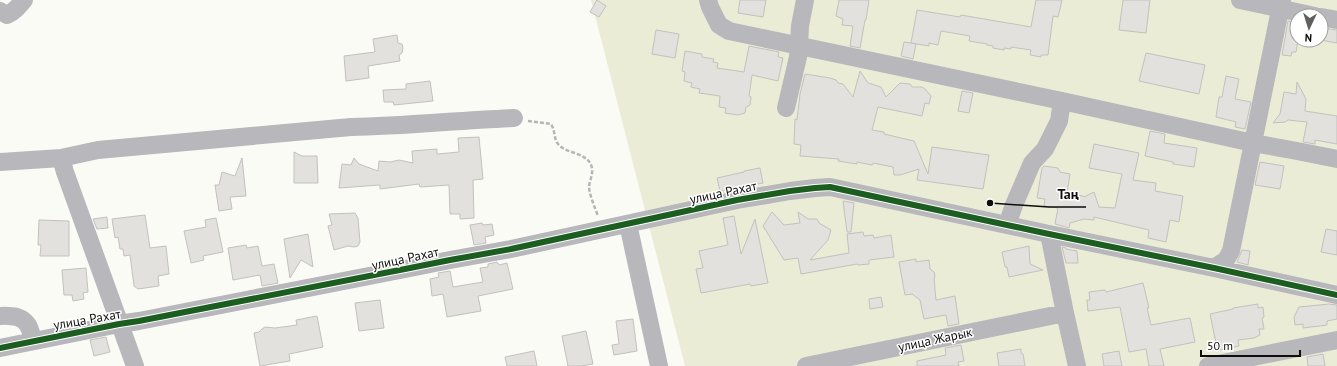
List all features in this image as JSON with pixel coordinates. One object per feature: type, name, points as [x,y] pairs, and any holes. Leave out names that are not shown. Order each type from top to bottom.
[{"type":"street","points":[[0,10],[6,15],[11,14],[24,0]]},
{"type":"street","points":[[708,0],[719,25],[729,31],[1062,101],[1252,143],[1297,150],[1337,159]]},
{"type":"street","points":[[786,108],[799,46],[800,26],[805,0]]},
{"type":"street","points":[[1240,0],[1281,4],[1292,8]]},
{"type":"street","points":[[1214,268],[1226,260],[1232,251],[1252,143],[1281,4]]},
{"type":"street","points":[[1006,225],[1032,163],[1045,149],[1060,121],[1062,101]]},
{"type":"street","points":[[0,162],[62,158],[98,150],[351,127],[393,126],[464,120],[514,118]]},
{"type":"street","points":[[62,158],[65,172],[135,366]]},
{"type":"street","name":"улица Рахат","points":[[0,348],[33,340],[511,249],[737,200],[815,188],[839,189],[1337,295]]},
{"type":"street","points":[[628,224],[658,366]]},
{"type":"street","points":[[1049,234],[1064,313],[1077,366]]},
{"type":"street","name":"улица Жарык","points":[[806,366],[1064,313]]},
{"type":"street","points":[[0,316],[7,315],[24,319],[29,327],[33,340]]},
{"type":"street","points":[[1208,366],[1337,340]]},
{"type":"path","points":[[514,118],[551,124],[555,130],[554,137],[560,147],[581,156],[588,161],[592,168],[589,187],[603,229]]},
{"type":"green space","points":[[591,0],[1337,0],[1337,366],[685,366]]},
{"type":"building","points":[[597,0],[606,6],[599,17],[590,12]]},
{"type":"building","points":[[740,0],[766,0],[763,17],[738,13]]},
{"type":"building","points":[[839,0],[869,0],[860,48],[850,46],[853,26],[842,25],[843,19],[836,16]]},
{"type":"building","points":[[1036,0],[1062,0],[1058,17],[1053,16],[1048,55],[1041,55],[1041,57],[1030,55],[1031,50],[1011,47],[1011,49],[1004,48],[1004,50],[993,48],[993,46],[987,44],[969,41],[970,36],[941,31],[938,45],[929,43],[929,46],[911,43],[917,10],[960,17],[961,15],[1031,27]]},
{"type":"building","points":[[1123,0],[1150,0],[1146,33],[1119,30]]},
{"type":"building","points":[[1288,21],[1289,48],[1297,48],[1296,52],[1292,52],[1291,56],[1282,55]]},
{"type":"building","points":[[1329,29],[1337,30],[1337,43],[1329,42]]},
{"type":"building","points":[[656,30],[679,34],[675,58],[652,54]]},
{"type":"building","points":[[397,35],[398,43],[402,44],[403,48],[402,53],[399,55],[400,61],[368,66],[369,78],[346,81],[344,56],[375,52],[373,39]]},
{"type":"building","points":[[904,42],[916,44],[913,59],[901,56]]},
{"type":"building","points":[[749,46],[779,52],[778,57],[783,58],[778,81],[752,75],[749,96],[751,97],[750,105],[746,107],[745,113],[738,115],[725,113],[726,108],[719,107],[720,96],[699,93],[700,89],[691,87],[692,83],[684,81],[685,72],[682,71],[685,51],[702,54],[702,57],[714,59],[713,62],[718,63],[717,68],[744,72]]},
{"type":"building","points":[[1146,53],[1205,65],[1199,94],[1139,81]]},
{"type":"building","points":[[860,71],[868,83],[881,87],[886,97],[900,83],[910,84],[912,87],[922,87],[931,96],[929,104],[925,103],[922,116],[878,107],[872,130],[914,141],[928,174],[932,147],[989,155],[983,189],[917,180],[919,169],[900,175],[894,175],[893,167],[873,163],[872,165],[857,162],[857,164],[838,161],[839,159],[800,156],[801,145],[794,144],[795,119],[797,120],[800,94],[805,74],[836,80],[838,83],[843,84],[853,97]]},
{"type":"building","points":[[1226,76],[1239,79],[1235,99],[1251,102],[1245,129],[1235,127],[1236,122],[1216,117],[1219,97],[1222,97]]},
{"type":"building","points":[[430,81],[433,101],[394,105],[393,102],[384,102],[383,90],[406,89],[406,84]]},
{"type":"building","points":[[1297,82],[1306,99],[1305,111],[1337,116],[1337,144],[1315,140],[1315,144],[1303,142],[1307,122],[1288,120],[1285,122],[1273,123],[1280,114],[1284,92],[1296,94]]},
{"type":"building","points":[[962,91],[973,93],[969,113],[958,111]]},
{"type":"building","points":[[1150,131],[1165,134],[1164,143],[1197,148],[1194,167],[1173,164],[1173,162],[1145,156]]},
{"type":"building","points":[[479,137],[483,179],[473,180],[474,218],[460,219],[460,214],[450,214],[449,185],[420,187],[419,184],[380,189],[380,185],[339,188],[342,164],[351,165],[354,158],[359,164],[378,171],[379,161],[390,162],[399,160],[413,163],[412,151],[437,149],[437,154],[459,152],[458,138]]},
{"type":"building","points":[[1094,144],[1139,153],[1133,180],[1156,183],[1155,191],[1183,196],[1179,222],[1170,220],[1166,242],[1148,238],[1149,230],[1094,217],[1094,220],[1084,219],[1070,223],[1069,228],[1055,224],[1058,208],[1044,206],[1045,199],[1037,198],[1042,168],[1044,166],[1058,168],[1060,172],[1070,174],[1067,193],[1084,197],[1094,192],[1099,207],[1115,208],[1122,174],[1089,168]]},
{"type":"building","points":[[294,152],[302,156],[317,156],[318,183],[294,183]]},
{"type":"building","points":[[242,158],[246,196],[230,197],[232,209],[219,211],[215,185],[219,185],[222,172],[235,176]]},
{"type":"building","points":[[1260,162],[1284,166],[1280,189],[1255,185]]},
{"type":"building","points":[[760,168],[763,183],[720,191],[717,178]]},
{"type":"building","points":[[843,201],[854,203],[851,232],[847,232]]},
{"type":"building","points":[[772,212],[784,225],[800,223],[798,212],[808,219],[817,219],[819,223],[831,230],[828,240],[810,260],[849,253],[847,234],[863,232],[864,236],[873,235],[874,238],[891,235],[894,257],[869,260],[869,264],[857,264],[801,274],[798,258],[784,260],[763,226]]},
{"type":"building","points":[[355,213],[358,218],[360,242],[358,246],[348,246],[334,250],[328,226],[332,225],[329,214]]},
{"type":"building","points":[[145,215],[150,248],[166,246],[169,274],[158,276],[159,286],[138,289],[134,286],[130,255],[124,256],[123,249],[120,249],[118,237],[115,238],[112,219]]},
{"type":"building","points":[[734,216],[741,254],[755,219],[768,283],[751,286],[750,284],[701,293],[696,269],[703,268],[699,251],[728,245],[723,218]]},
{"type":"building","points":[[107,217],[108,228],[97,229],[93,219]]},
{"type":"building","points":[[216,218],[223,252],[203,256],[204,260],[191,263],[184,231],[206,227],[205,220]]},
{"type":"building","points":[[39,220],[69,221],[69,256],[40,256],[41,245],[38,245]]},
{"type":"building","points":[[482,223],[483,225],[492,224],[494,235],[485,237],[486,243],[474,245],[470,225]]},
{"type":"building","points":[[1326,229],[1337,231],[1337,255],[1321,252]]},
{"type":"building","points":[[308,234],[313,267],[301,260],[290,278],[284,239]]},
{"type":"building","points":[[246,245],[247,248],[258,246],[262,266],[274,264],[278,283],[262,286],[260,275],[233,280],[228,248]]},
{"type":"building","points":[[1029,246],[1030,264],[1043,270],[1009,277],[1002,252]]},
{"type":"building","points":[[1062,247],[1077,251],[1078,263],[1066,263]]},
{"type":"building","points":[[1242,250],[1250,251],[1248,265],[1237,262]]},
{"type":"building","points":[[916,259],[916,262],[929,260],[930,269],[934,272],[935,276],[936,300],[955,296],[959,324],[948,326],[946,315],[924,319],[920,300],[912,294],[905,295],[899,262]]},
{"type":"building","points":[[497,262],[499,265],[507,263],[513,289],[478,296],[481,311],[447,317],[443,294],[432,296],[430,279],[439,277],[438,273],[450,271],[453,287],[483,282],[480,268],[488,267],[488,264]]},
{"type":"building","points":[[86,268],[88,292],[83,293],[84,299],[73,301],[72,295],[64,295],[62,270]]},
{"type":"building","points":[[1143,283],[1149,308],[1147,308],[1151,325],[1190,318],[1195,342],[1160,349],[1164,366],[1149,366],[1146,349],[1129,352],[1120,307],[1088,311],[1087,300],[1090,300],[1089,292],[1105,290],[1106,292]]},
{"type":"building","points":[[881,297],[883,307],[870,309],[869,299]]},
{"type":"building","points":[[380,300],[384,328],[359,331],[355,303]]},
{"type":"building","points":[[1258,304],[1258,308],[1263,307],[1264,317],[1262,318],[1264,329],[1259,329],[1260,335],[1254,338],[1238,340],[1239,346],[1220,350],[1220,347],[1217,348],[1210,314]]},
{"type":"building","points":[[1329,304],[1337,305],[1337,319],[1327,321],[1327,325],[1303,328],[1303,324],[1295,325],[1294,317],[1299,307]]},
{"type":"building","points":[[317,316],[323,347],[289,354],[290,361],[260,366],[254,333],[259,332],[265,327],[275,328],[297,325],[296,320]]},
{"type":"building","points":[[633,319],[637,351],[614,355],[612,345],[619,344],[616,321]]},
{"type":"building","points":[[586,331],[593,364],[568,366],[562,336]]},
{"type":"building","points":[[106,337],[110,352],[94,356],[90,340]]},
{"type":"building","points":[[961,345],[964,361],[958,362],[959,366],[917,366],[917,361],[946,355],[945,348]]},
{"type":"building","points":[[1021,349],[1025,366],[999,366],[997,353]]},
{"type":"building","points":[[534,351],[537,366],[507,366],[505,357]]},
{"type":"building","points":[[1119,351],[1122,366],[1104,366],[1102,354]]},
{"type":"building","points":[[1323,354],[1325,366],[1308,366],[1307,357]]},
{"type":"cycle path","points":[[0,348],[511,249],[737,200],[790,191],[830,187],[1337,295]]},
{"type":"place","name":"Таң","points":[[990,203]]}]
